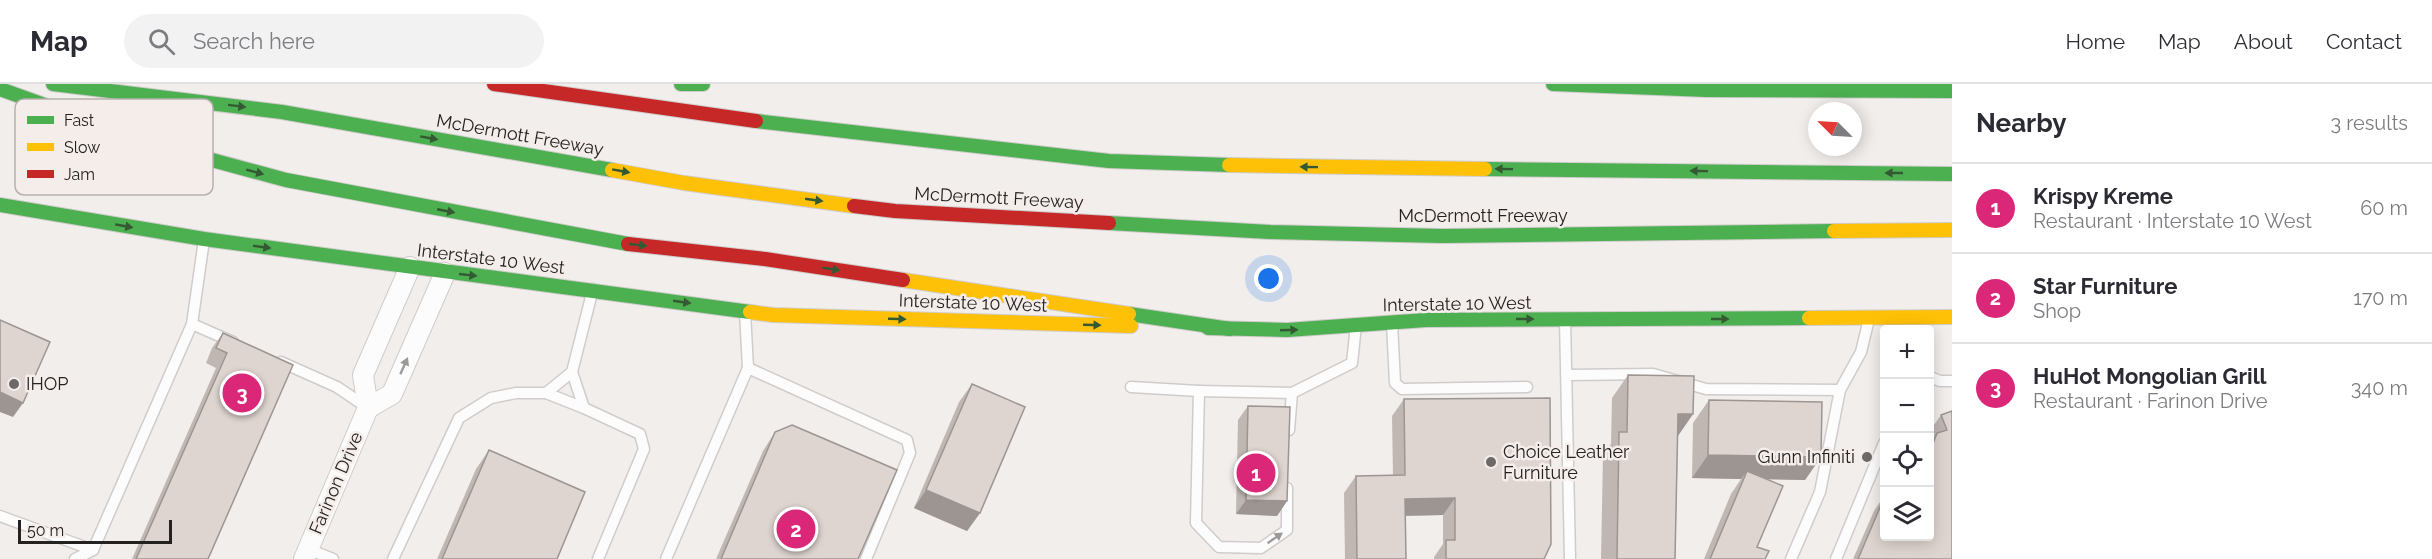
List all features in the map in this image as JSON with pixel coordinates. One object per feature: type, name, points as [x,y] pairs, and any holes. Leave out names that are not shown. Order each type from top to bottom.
[{"type":"main road","name":"McDermott Freeway","points":[[53,84],[176,99]]},
{"type":"main road","points":[[494,84],[693,114],[1109,161],[1278,166],[1952,174]]},
{"type":"main road","points":[[681,84],[703,84]]},
{"type":"main road","points":[[1553,84],[1943,88]]},
{"type":"main road","points":[[0,89],[28,99]]},
{"type":"main road","name":"McDermott Freeway","points":[[213,104],[282,112],[684,183],[895,211],[1270,232],[1430,236],[1952,230]]},
{"type":"main road","points":[[213,160],[286,180],[604,242],[765,259],[1230,329]]},
{"type":"main road","name":"Interstate 10 West","points":[[0,205],[204,239],[445,273],[593,289],[773,315],[1287,330],[1426,320],[1869,318],[1928,324],[1952,317]]},
{"type":"street","points":[[410,267],[363,375],[368,408],[392,394],[445,273]]},
{"type":"street","name":"Farinon Drive","points":[[306,554],[368,408]]},
{"type":"lane","points":[[75,559],[93,550],[192,324],[204,239]]},
{"type":"lane","points":[[584,408],[572,372],[593,289]]},
{"type":"lane","points":[[666,559],[748,368],[745,312]]},
{"type":"lane","points":[[1791,559],[1820,492],[1840,390],[1862,351],[1869,318]]},
{"type":"lane","points":[[1565,319],[1570,559]]},
{"type":"lane","points":[[1392,322],[1395,383],[1402,389],[1527,387]]},
{"type":"lane","points":[[192,324],[244,346]]},
{"type":"lane","points":[[1131,387],[1199,392],[1292,393],[1352,363],[1356,325]]},
{"type":"lane","points":[[275,360],[337,387],[368,408]]},
{"type":"lane","points":[[748,368],[907,440],[910,453],[866,559]]},
{"type":"lane","points":[[546,393],[572,372]]},
{"type":"lane","points":[[1567,375],[1653,374],[1706,389],[1840,390]]},
{"type":"lane","points":[[1934,379],[1952,381]]},
{"type":"lane","points":[[1199,392],[1196,523],[1219,547],[1261,548],[1287,530],[1287,475]]},
{"type":"lane","points":[[393,559],[459,418],[491,398],[516,393],[546,393],[639,434],[644,449],[598,559]]},
{"type":"lane","points":[[1288,443],[1292,393]]},
{"type":"lane","points":[[1836,559],[1880,454]]},
{"type":"lane","points":[[0,516],[93,550]]},
{"type":"lane","points":[[306,554],[333,559]]},
{"type":"building","points":[[0,320],[50,342],[23,403],[0,392]]},
{"type":"building","points":[[223,333],[293,365],[208,559],[136,559],[227,353],[216,348]]},
{"type":"building","points":[[1628,375],[1694,376],[1693,414],[1678,414],[1675,559],[1617,559],[1619,432],[1627,432]]},
{"type":"building","points":[[972,384],[1025,407],[980,513],[926,490]]},
{"type":"building","points":[[1550,398],[1551,544],[1544,559],[1446,559],[1446,540],[1455,540],[1455,498],[1405,499],[1406,559],[1357,559],[1356,476],[1405,475],[1404,399]]},
{"type":"building","points":[[1709,400],[1822,402],[1821,457],[1708,455]]},
{"type":"building","points":[[1248,406],[1290,407],[1287,501],[1246,500]]},
{"type":"building","points":[[1952,411],[1952,559],[1858,559],[1880,507],[1880,541],[1934,541],[1934,441],[1937,433],[1947,430],[1941,415]]},
{"type":"building","points":[[792,425],[897,470],[858,559],[721,559],[775,432]]},
{"type":"building","points":[[489,450],[585,492],[557,559],[442,559]]},
{"type":"building","points":[[1747,471],[1783,486],[1757,547],[1769,551],[1765,559],[1710,559]]},
{"type":"traffic: fast","points":[[53,84],[176,99]]},
{"type":"traffic: fast","points":[[681,84],[703,84]]},
{"type":"traffic: fast","points":[[1553,84],[1707,90],[1952,91]]},
{"type":"traffic: fast","points":[[0,89],[28,99]]},
{"type":"traffic: fast","points":[[213,104],[282,112],[612,170]]},
{"type":"traffic: fast","points":[[756,121],[1109,161],[1229,165]]},
{"type":"traffic: fast","points":[[213,160],[286,180],[628,244]]},
{"type":"traffic: fast","points":[[1485,169],[1952,174]]},
{"type":"traffic: fast","points":[[0,205],[204,239],[750,312]]},
{"type":"traffic: fast","points":[[1109,223],[1270,232],[1442,236],[1834,231]]},
{"type":"traffic: fast","points":[[1129,314],[1230,329]]},
{"type":"traffic: fast","points":[[1208,328],[1287,330],[1426,320],[1809,318]]},
{"type":"traffic: slow","points":[[1229,165],[1485,169]]},
{"type":"traffic: slow","points":[[612,170],[684,183],[854,206]]},
{"type":"traffic: slow","points":[[1834,231],[1952,230]]},
{"type":"traffic: slow","points":[[903,280],[1129,314]]},
{"type":"traffic: slow","points":[[750,312],[773,315],[1131,326]]},
{"type":"traffic: slow","points":[[1809,318],[1952,317]]},
{"type":"traffic: jam","points":[[494,84],[756,121]]},
{"type":"traffic: jam","points":[[854,206],[895,211],[1109,223]]},
{"type":"traffic: jam","points":[[628,244],[765,259],[903,280]]},
{"type":"place","name":"IHOP","points":[[14,384]]},
{"type":"place","name":"HuHot Mongolian Grill","points":[[242,393]]},
{"type":"place","name":"Gunn Infiniti","points":[[1867,457]]},
{"type":"place","name":"Choice Leather Furniture","points":[[1491,462]]},
{"type":"place","name":"Krispy Kreme","points":[[1256,473]]},
{"type":"place","name":"Star Furniture","points":[[796,529]]}]
